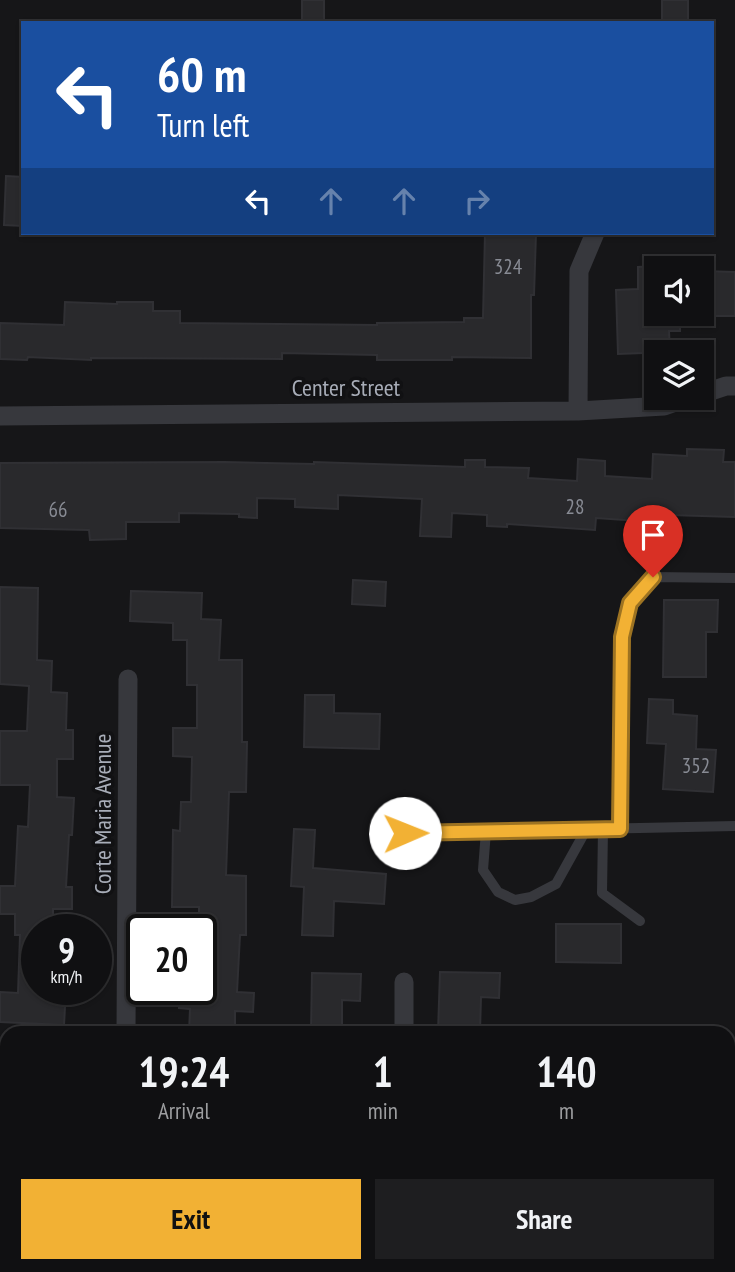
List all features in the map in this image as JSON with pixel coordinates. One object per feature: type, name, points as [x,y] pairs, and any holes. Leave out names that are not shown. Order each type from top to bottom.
[{"type":"street","points":[[578,411],[579,271],[594,235]]},
{"type":"street","points":[[714,390],[735,386]]},
{"type":"street","name":"Center Street","points":[[0,416],[578,411],[644,407]]},
{"type":"street","name":"Corte Maria Avenue","points":[[126,1026],[128,679]]},
{"type":"street","points":[[404,982],[404,1026]]},
{"type":"lane","points":[[620,829],[622,637],[630,603],[653,577],[735,579]]},
{"type":"lane","points":[[405,833],[735,826]]},
{"type":"lane","points":[[603,829],[602,893],[640,921]]},
{"type":"lane","points":[[486,831],[483,870],[498,892],[515,900],[531,897],[556,884],[586,830]]},
{"type":"building","points":[[302,0],[324,0],[324,21],[302,21]]},
{"type":"building","points":[[662,0],[688,0],[688,21],[662,21]]},
{"type":"building","points":[[6,176],[21,177],[21,226],[4,225]]},
{"type":"building","points":[[485,235],[536,235],[534,295],[531,295],[531,358],[377,360],[377,355],[282,353],[282,359],[0,359],[0,323],[64,325],[65,302],[153,302],[153,311],[180,311],[180,323],[377,325],[464,322],[464,318],[483,318]]},
{"type":"building","points":[[638,267],[644,267],[644,326],[680,326],[680,331],[669,331],[669,340],[644,340],[644,353],[618,354],[616,290],[638,289]]},
{"type":"building","points":[[714,271],[735,272],[735,316],[714,316]]},
{"type":"building","points":[[687,449],[724,450],[723,462],[735,462],[735,517],[669,515],[668,523],[596,518],[595,530],[507,524],[507,527],[487,526],[487,515],[452,513],[451,537],[420,536],[422,499],[338,495],[338,509],[295,507],[295,499],[257,498],[257,518],[239,517],[239,514],[179,513],[179,522],[126,522],[126,539],[90,540],[89,530],[0,528],[0,463],[314,462],[465,467],[465,460],[485,460],[485,467],[529,468],[528,478],[577,481],[578,459],[605,461],[605,476],[652,479],[653,454],[687,456]]},
{"type":"building","points":[[353,580],[386,582],[385,606],[352,604]]},
{"type":"building","points":[[0,587],[38,588],[37,660],[52,661],[51,692],[67,693],[66,730],[73,730],[73,759],[57,759],[57,797],[74,798],[66,887],[72,887],[72,909],[53,909],[53,914],[21,914],[21,1005],[65,1005],[64,1025],[0,1022],[0,992],[18,993],[20,935],[15,935],[15,914],[0,914],[0,886],[15,886],[18,826],[28,827],[30,785],[0,785],[0,731],[27,731],[29,686],[0,684]]},
{"type":"building","points":[[131,591],[202,593],[201,619],[221,620],[219,660],[242,660],[242,742],[247,742],[246,792],[229,792],[226,875],[246,876],[246,935],[240,935],[237,992],[254,993],[253,1012],[235,1011],[235,1026],[189,1026],[190,1009],[179,1008],[179,1005],[217,1005],[217,914],[199,914],[199,907],[172,907],[173,830],[180,831],[181,802],[191,802],[192,757],[173,756],[173,728],[197,728],[197,685],[187,685],[187,640],[173,640],[173,623],[130,621]]},
{"type":"building","points":[[664,600],[718,600],[717,632],[706,632],[706,677],[663,677]]},
{"type":"building","points":[[305,695],[334,695],[334,713],[380,714],[379,749],[304,747]]},
{"type":"building","points":[[649,699],[673,700],[673,714],[697,716],[696,749],[716,750],[713,792],[663,789],[666,744],[647,743]]},
{"type":"building","points":[[294,829],[315,830],[313,868],[386,874],[384,904],[334,901],[333,936],[302,935],[304,887],[291,886]]},
{"type":"building","points":[[556,924],[621,924],[621,963],[556,962]]},
{"type":"building","points":[[440,972],[500,973],[499,998],[481,997],[480,1026],[438,1026]]},
{"type":"building","points":[[312,973],[361,974],[360,1001],[342,1000],[342,1026],[311,1026]]},
{"type":"route","points":[[405,833],[620,829],[622,637],[630,603],[653,577]]}]
